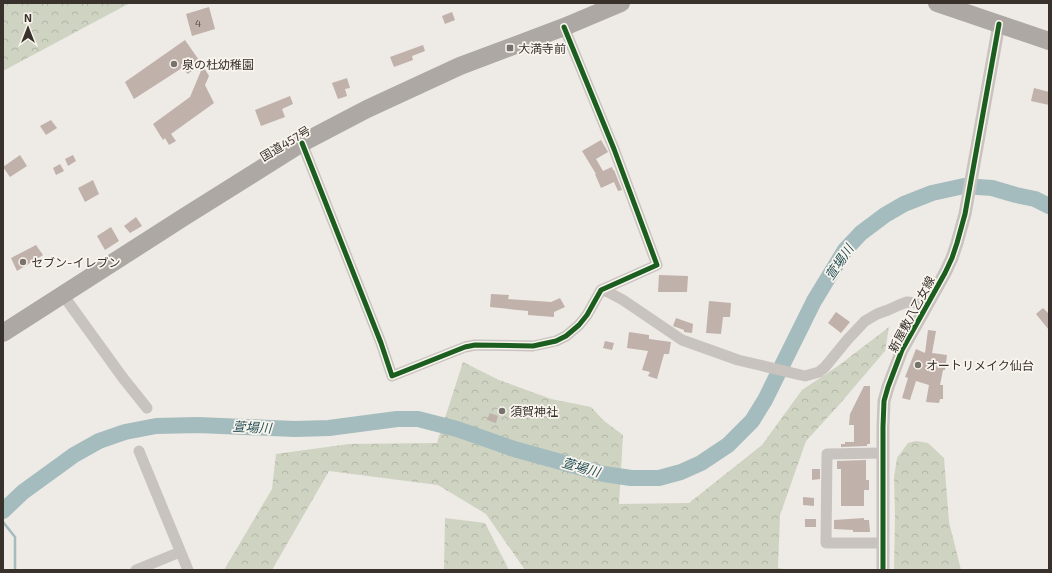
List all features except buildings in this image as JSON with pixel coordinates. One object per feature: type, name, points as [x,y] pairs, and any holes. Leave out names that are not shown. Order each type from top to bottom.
[{"type":"highway","name":"国道457号","points":[[3,333],[302,143],[367,109],[460,66],[564,27],[621,3]]},
{"type":"highway","points":[[937,3],[1049,41]]},
{"type":"street","name":"新屋敷八乙女線","points":[[883,570],[884,402],[902,350],[945,273],[957,243],[965,214],[999,24]]},
{"type":"street","points":[[302,143],[381,343],[392,376],[465,347],[475,345],[533,346],[556,341],[566,336],[583,320],[601,290],[657,265],[614,149],[564,27]]},
{"type":"street","points":[[601,290],[623,300],[682,340],[748,363],[805,376],[819,372],[825,367],[865,321],[898,304],[907,302],[928,304]]},
{"type":"street","points":[[63,295],[123,378],[147,408]]},
{"type":"street","points":[[139,451],[188,570]]},
{"type":"street","points":[[883,453],[827,454],[826,543],[883,543]]},
{"type":"street","points":[[136,570],[180,552]]},
{"type":"green space","points":[[3,3],[130,3],[3,71]]},
{"type":"green space","points":[[889,327],[885,351],[806,441],[780,515],[778,568],[789,570],[525,570],[486,514],[438,485],[329,471],[272,570],[224,570],[272,489],[276,454],[349,444],[437,443],[463,362],[499,380],[551,399],[591,407],[604,421],[623,435],[619,504],[689,503],[762,445],[802,390],[838,366]]},
{"type":"green space","points":[[916,441],[928,443],[944,458],[949,522],[961,570],[894,570],[894,477],[897,458],[908,443]]},
{"type":"green space","points":[[445,518],[485,523],[509,570],[444,570]]},
{"type":"waterway","name":"萱場川","points":[[3,511],[23,492],[74,455],[99,441],[125,432],[156,426],[198,425],[295,429],[329,428],[397,419],[418,419],[457,429],[514,449],[604,474],[631,478],[659,478],[681,472],[701,463],[728,445],[752,421],[765,400],[814,301],[845,250],[861,233],[885,215],[904,204],[932,193],[964,186],[992,188],[1035,199],[1049,206]]},
{"type":"waterway","points":[[3,522],[15,537],[15,570]]},
{"type":"cycle path","points":[[883,570],[884,401],[902,350],[945,273],[957,243],[965,214],[999,24]]},
{"type":"cycle path","points":[[302,143],[381,343],[392,376],[465,347],[475,345],[533,346],[556,341],[566,336],[579,325],[587,315],[601,290],[657,265],[614,149],[564,27]]},
{"type":"place","name":"大満寺前","points":[[510,48]]},
{"type":"place","name":"泉の杜幼稚園","points":[[174,64]]},
{"type":"place","name":"セブン-イレブン","points":[[23,262]]},
{"type":"place","name":"オートリメイク仙台","points":[[918,365]]},
{"type":"place","name":"須賀神社","points":[[502,411]]}]
